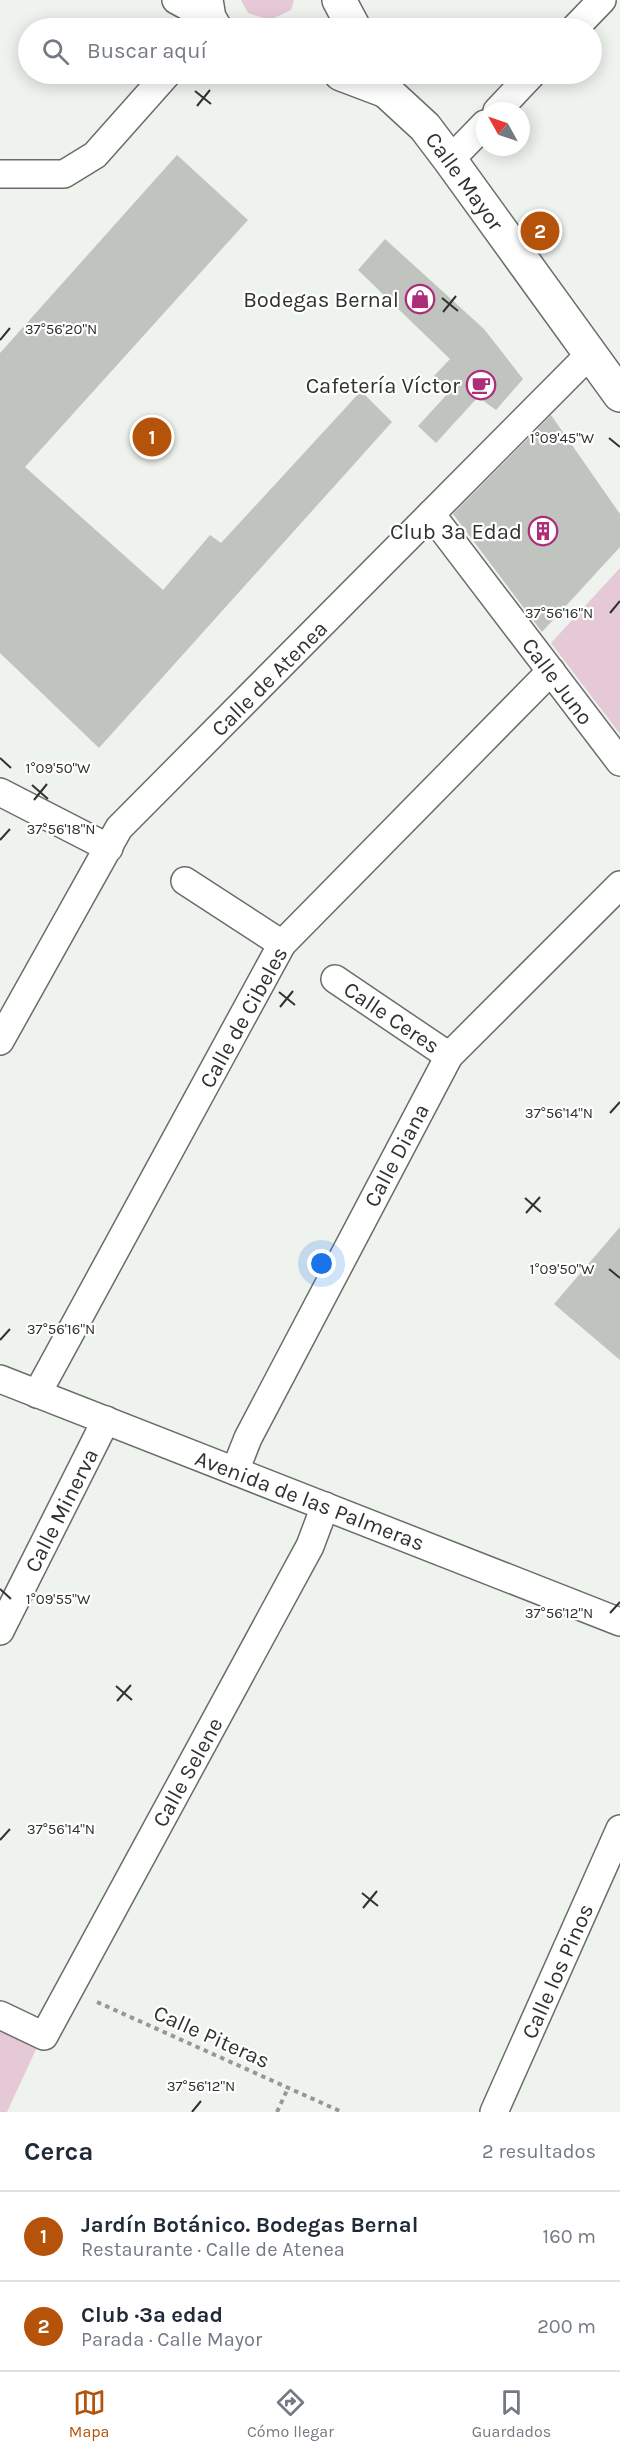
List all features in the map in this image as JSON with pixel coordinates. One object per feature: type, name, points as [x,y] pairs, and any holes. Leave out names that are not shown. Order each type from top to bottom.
[{"type":"street","points":[[176,0],[210,15]]},
{"type":"street","points":[[334,18],[339,0]]},
{"type":"street","points":[[339,0],[349,18]]},
{"type":"street","points":[[585,18],[602,0]]},
{"type":"street","points":[[0,174],[64,174],[95,155],[158,84]]},
{"type":"street","name":"Calle Mayor","points":[[384,84],[424,126],[450,160],[620,395]]},
{"type":"street","points":[[506,102],[523,84]]},
{"type":"street","points":[[450,160],[476,133]]},
{"type":"street","name":"Calle de Atenea","points":[[0,1041],[119,828],[590,354]]},
{"type":"street","name":"Calle Juno","points":[[431,514],[620,762]]},
{"type":"street","name":"Calle de Cibeles","points":[[37,1394],[282,944],[550,671]]},
{"type":"street","points":[[0,792],[109,848]]},
{"type":"street","points":[[186,881],[282,944]]},
{"type":"street","name":"Calle Diana","points":[[235,1471],[253,1428],[449,1056],[620,885]]},
{"type":"street","name":"Calle Ceres","points":[[335,979],[449,1056]]},
{"type":"street","name":"Avenida de las Palmeras","points":[[0,1379],[620,1622]]},
{"type":"street","name":"Calle Minerva","points":[[0,1631],[106,1420]]},
{"type":"street","name":"Calle Selene","points":[[0,2015],[44,2036],[310,1545],[325,1506]]},
{"type":"street","name":"Calle los Pinos","points":[[494,2112],[620,1829]]},
{"type":"path","name":"Calle Piteras","points":[[69,1990],[342,2112]]},
{"type":"path","points":[[277,2112],[288,2088]]},
{"type":"shaded area","points":[[241,0],[294,0],[291,10],[274,18],[264,18],[248,13]]},
{"type":"shaded area","points":[[620,568],[620,734],[551,643]]},
{"type":"shaded area","points":[[0,2025],[38,2045],[7,2112],[0,2112]]},
{"type":"building","points":[[177,155],[248,220],[25,467],[163,590],[210,535],[221,543],[361,391],[392,422],[99,748],[0,653],[0,353]]},
{"type":"building","points":[[385,239],[484,329],[523,379],[496,410],[478,397],[436,443],[418,426],[450,391],[434,376],[450,359],[358,270]]},
{"type":"building","name":"Club 3ª Edad","points":[[551,415],[620,514],[620,547],[542,632],[453,514]]},
{"type":"building","points":[[620,1227],[620,1360],[554,1304]]},
{"type":"place","name":"Club ·3ª edad","points":[[540,231]]},
{"type":"place","name":"Bodegas Bernal","points":[[420,299]]},
{"type":"place","name":"Cafetería Víctor","points":[[481,385]]},
{"type":"place","name":"Jardín Botánico. Bodegas Bernal","points":[[152,437]]},
{"type":"place","name":"Club 3ª Edad","points":[[543,531]]}]
